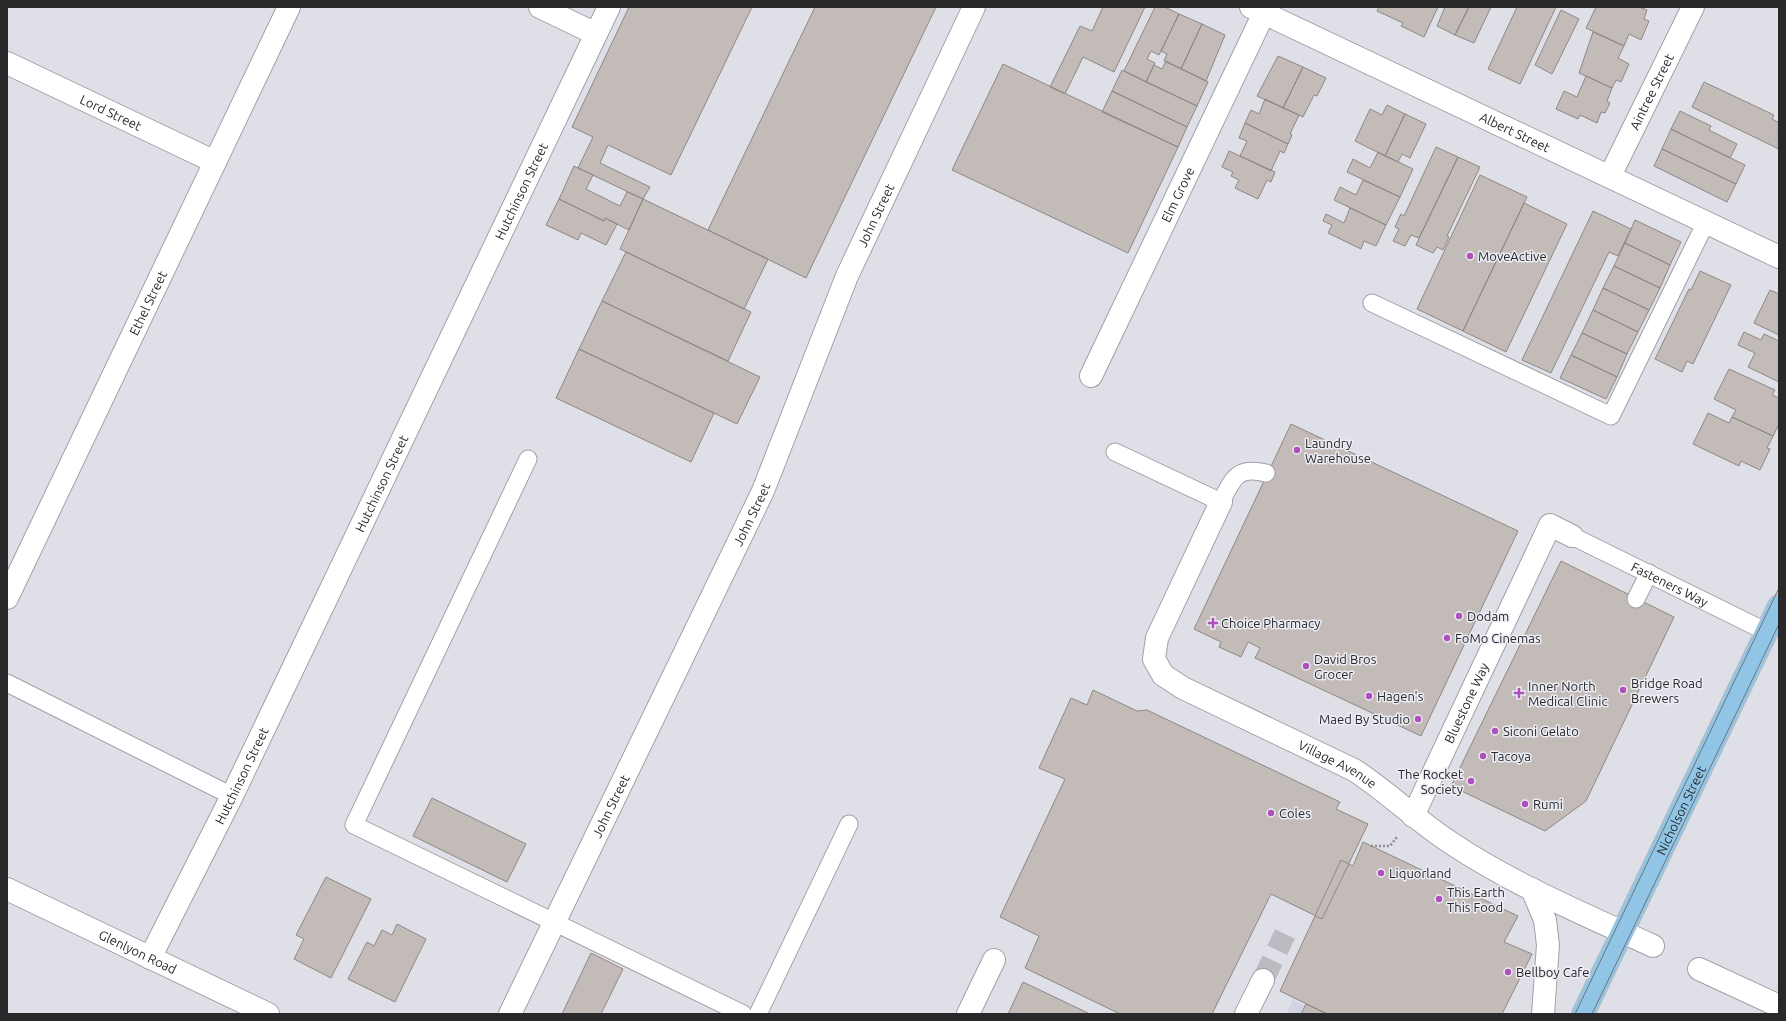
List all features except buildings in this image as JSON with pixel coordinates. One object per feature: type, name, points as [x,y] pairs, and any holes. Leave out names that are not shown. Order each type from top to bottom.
[{"type":"main road","name":"Nicholson Street","points":[[1583,1014],[1779,606]]},
{"type":"street","name":"Ethel Street","points":[[7,598],[289,7]]},
{"type":"street","points":[[540,7],[596,34]]},
{"type":"street","name":"Hutchinson Street","points":[[150,958],[232,796],[609,7]]},
{"type":"street","name":"John Street","points":[[510,1014],[763,491],[847,276],[974,7]]},
{"type":"street","name":"Aintree Street","points":[[1610,176],[1693,7]]},
{"type":"street","name":"Albert Street","points":[[1258,10],[1779,257]]},
{"type":"street","name":"Elm Grove","points":[[1091,376],[1258,10]]},
{"type":"street","name":"Lord Street","points":[[7,63],[215,162]]},
{"type":"street","name":"Village Avenue","points":[[1221,502],[1157,638],[1154,658],[1163,675],[1183,688],[1354,770],[1374,782],[1413,816],[1450,843],[1487,866],[1652,946]]},
{"type":"street","name":"Bluestone Way","points":[[1413,816],[1550,526],[1572,536]]},
{"type":"street","name":"Glenlyon Road","points":[[7,889],[268,1014]]},
{"type":"street","points":[[1532,889],[1545,920],[1548,946],[1543,1014]]},
{"type":"street","points":[[968,1014],[994,960]]},
{"type":"street","points":[[1699,969],[1779,1006]]},
{"type":"street","points":[[1246,1014],[1263,980]]},
{"type":"lane","points":[[1372,303],[1611,416],[1706,222]]},
{"type":"lane","points":[[1115,452],[1221,502],[1231,483],[1239,473],[1253,470],[1266,474]]},
{"type":"lane","points":[[528,459],[354,825],[743,1014]]},
{"type":"lane","name":"Fasteners Way","points":[[1572,536],[1767,632]]},
{"type":"lane","points":[[1636,599],[1649,573]]},
{"type":"lane","points":[[7,683],[232,796]]},
{"type":"lane","points":[[758,1014],[849,824]]},
{"type":"shaded area","points":[[1293,1000],[1322,1014],[1286,1014]]},
{"type":"tunnel","points":[[1263,980],[1285,934]]},
{"type":"tram line","points":[[1575,1014],[1779,588]]},
{"type":"tram line","points":[[1592,1014],[1779,624]]},
{"type":"place","name":"MoveActive","points":[[1470,256]]},
{"type":"place","name":"Laundry Warehouse","points":[[1297,450]]},
{"type":"place","name":"Dodam","points":[[1459,616]]},
{"type":"place","name":"Choice Pharmacy","points":[[1213,623]]},
{"type":"place","name":"FoMo Cinemas","points":[[1447,638]]},
{"type":"place","name":"David Bros Grocer","points":[[1306,666]]},
{"type":"place","name":"Bridge Road Brewers","points":[[1623,690]]},
{"type":"place","name":"Inner North Medical Clinic","points":[[1519,693]]},
{"type":"place","name":"Hagen's","points":[[1369,696]]},
{"type":"place","name":"Maed By Studio","points":[[1418,719]]},
{"type":"place","name":"Siconi Gelato","points":[[1495,731]]},
{"type":"place","name":"Tacoya","points":[[1483,756]]},
{"type":"place","name":"The Rocket Society","points":[[1471,781]]},
{"type":"place","name":"Rumi","points":[[1525,804]]},
{"type":"place","name":"Coles","points":[[1271,813]]},
{"type":"place","name":"Liquorland","points":[[1381,873]]},
{"type":"place","name":"This Earth This Food","points":[[1439,899]]},
{"type":"place","name":"Bellboy Cafe","points":[[1508,972]]}]
